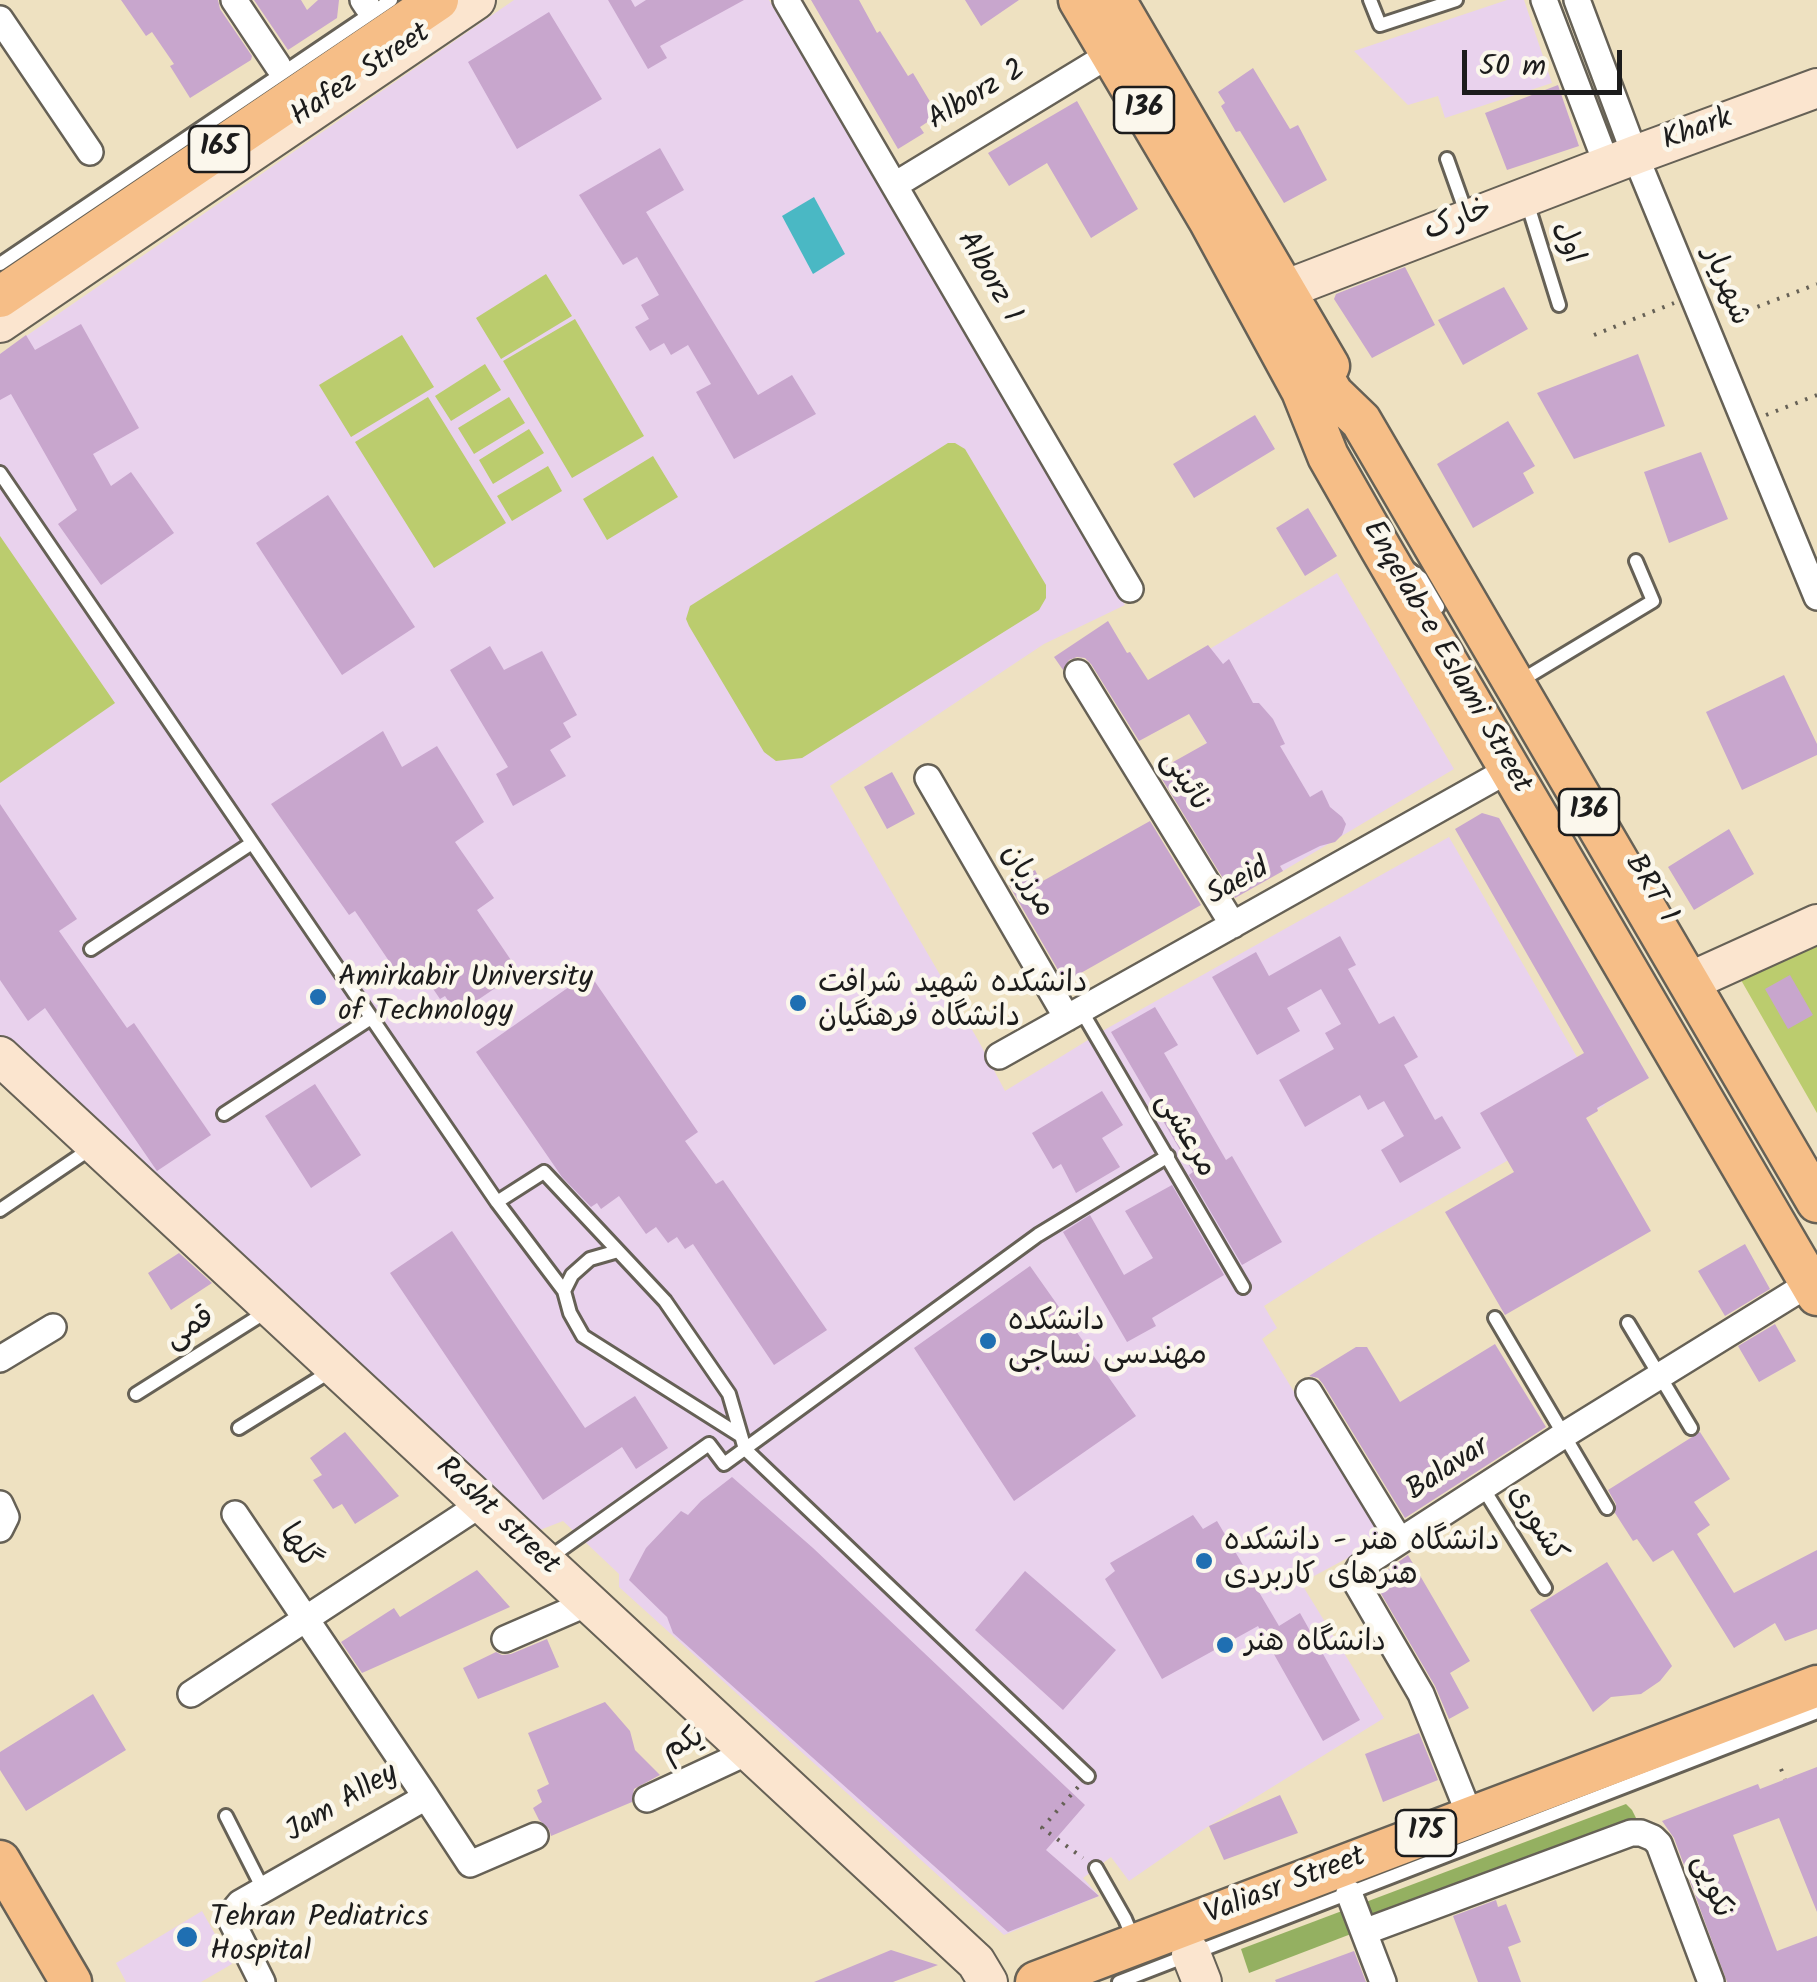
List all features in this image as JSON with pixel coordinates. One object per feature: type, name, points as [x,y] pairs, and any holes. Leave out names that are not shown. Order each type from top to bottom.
[{"type":"main road","name":"Hafez Street","points":[[0,298],[438,0]]},
{"type":"main road","points":[[1056,0],[1288,397],[1328,456]]},
{"type":"main road","name":"136","points":[[1079,0],[1215,213]]},
{"type":"main road","name":"136","points":[[1100,0],[1215,213]]},
{"type":"main road","points":[[1115,0],[1361,421]]},
{"type":"main road","name":"Enqelab-e Eslami Street","points":[[1215,213],[1333,394],[1361,421],[1689,982],[1812,1205]]},
{"type":"main road","name":"Enqelab-e Eslami Street","points":[[1215,213],[1302,391],[1328,456],[1813,1289]]},
{"type":"main road","name":"Valiasr Street","points":[[1036,1982],[1136,1945],[1191,1955],[1470,1816],[1817,1686]]},
{"type":"main road","points":[[0,1861],[71,1982]]},
{"type":"street","points":[[234,0],[278,66]]},
{"type":"street","name":"Hafez Street","points":[[0,323],[476,0]]},
{"type":"street","name":"Alborz 1","points":[[786,0],[1130,589]]},
{"type":"street","name":"شهریار","points":[[1544,0],[1692,296],[1814,580]]},
{"type":"street","name":"شهریار","points":[[1577,0],[1621,160]]},
{"type":"street","points":[[0,19],[90,152]]},
{"type":"street","name":"Alborz 2","points":[[895,185],[1094,64]]},
{"type":"street","name":"Khark","points":[[1621,160],[1817,88]]},
{"type":"street","name":"خارک","points":[[1284,290],[1621,160]]},
{"type":"street","name":"نائینی","points":[[1078,673],[1233,924]]},
{"type":"street","name":"Saeid","points":[[999,1056],[1510,770]]},
{"type":"street","name":"مرزبان","points":[[928,778],[1074,1014]]},
{"type":"street","points":[[1689,982],[1817,924]]},
{"type":"street","name":"Rasht street","points":[[5,1068],[96,1146],[976,1962],[988,1982]]},
{"type":"street","name":"Balavar","points":[[1470,1816],[1421,1694],[1356,1584],[1360,1567],[1659,1375],[1813,1289]]},
{"type":"street","points":[[0,1359],[19,1333],[53,1327]]},
{"type":"street","points":[[1308,1392],[1400,1540]]},
{"type":"street","points":[[0,1504],[6,1516],[0,1529]]},
{"type":"street","points":[[191,1694],[480,1504]]},
{"type":"street","name":"گلها","points":[[235,1514],[306,1618]]},
{"type":"street","points":[[505,1639],[588,1603]]},
{"type":"street","name":"Jam Alley","points":[[262,1982],[231,1920],[240,1902],[426,1797],[306,1618]]},
{"type":"street","name":"یکم","points":[[648,1799],[748,1752]]},
{"type":"street","points":[[426,1797],[470,1864],[535,1836]]},
{"type":"street","name":"نکویی","points":[[1364,1932],[1631,1833],[1648,1835],[1658,1844],[1711,1982]]},
{"type":"street","points":[[1348,1892],[1383,1982]]},
{"type":"lane","points":[[1370,0],[1380,25],[1456,0]]},
{"type":"lane","points":[[0,264],[374,2]]},
{"type":"lane","points":[[1447,159],[1468,218]]},
{"type":"lane","name":"اول","points":[[1525,197],[1560,305]]},
{"type":"lane","points":[[1361,421],[1369,464]]},
{"type":"lane","points":[[0,473],[497,1202],[564,1291],[570,1313],[583,1336],[743,1442],[1088,1776]]},
{"type":"lane","points":[[1382,549],[1421,578],[1441,612]]},
{"type":"lane","points":[[1515,684],[1653,601],[1636,561]]},
{"type":"lane","name":"BRT 1","points":[[1429,566],[1812,1205]]},
{"type":"lane","points":[[91,949],[252,843]]},
{"type":"lane","name":"مرعشی","points":[[1074,1014],[1168,1156],[1243,1287]]},
{"type":"lane","points":[[224,1114],[371,1018]]},
{"type":"lane","points":[[0,1210],[96,1146]]},
{"type":"lane","points":[[543,1562],[710,1444],[724,1464],[743,1442],[1038,1236],[1168,1156]]},
{"type":"lane","points":[[497,1202],[544,1172],[664,1300],[729,1394],[743,1442]]},
{"type":"lane","points":[[564,1291],[572,1275],[590,1259],[618,1250]]},
{"type":"lane","name":"قمی","points":[[136,1394],[272,1309]]},
{"type":"lane","points":[[1495,1318],[1607,1508]]},
{"type":"lane","points":[[1628,1323],[1691,1428]]},
{"type":"lane","points":[[240,1428],[335,1368]]},
{"type":"lane","name":"کشوری","points":[[1483,1488],[1545,1588]]},
{"type":"lane","points":[[1119,1982],[1817,1712]]},
{"type":"lane","points":[[226,1816],[263,1889]]},
{"type":"lane","points":[[1096,1868],[1126,1919],[1136,1945]]},
{"type":"path","points":[[1706,327],[1817,284]]},
{"type":"path","points":[[1594,335],[1692,296]]},
{"type":"path","points":[[1745,423],[1817,394]]},
{"type":"path","points":[[1781,1769],[1785,1779]]},
{"type":"path","points":[[1088,1776],[1042,1828],[1096,1868]]},
{"type":"shaded area","points":[[514,0],[769,0],[1125,605],[1044,644],[830,786],[1005,1091],[1106,1029],[1449,837],[1605,1105],[1363,1243],[1264,1306],[1277,1328],[1262,1339],[1383,1539],[1301,1583],[1384,1718],[1206,1828],[1129,1881],[1111,1857],[1083,1878],[1099,1896],[1004,1935],[619,1587],[619,1574],[563,1521],[540,1530],[0,1039],[0,354]]},
{"type":"shaded area","points":[[1507,0],[1524,0],[1552,83],[1445,118],[1438,96],[1408,105],[1354,51]]},
{"type":"shaded area","points":[[1337,573],[1454,769],[1283,871],[1166,675]]},
{"type":"shaded area","name":"Tehran Pediatrics Hospital","points":[[202,1911],[232,1964],[201,1982],[126,1982],[116,1963]]},
{"type":"green space","points":[[546,274],[572,316],[501,359],[476,318]]},
{"type":"green space","points":[[575,319],[644,436],[572,478],[503,361]]},
{"type":"green space","points":[[402,335],[434,387],[351,437],[319,385]]},
{"type":"green space","points":[[485,364],[501,390],[451,421],[435,396]]},
{"type":"green space","points":[[428,397],[506,523],[434,568],[355,442]]},
{"type":"green space","points":[[509,397],[525,423],[474,454],[458,428]]},
{"type":"green space","points":[[529,429],[544,453],[493,484],[479,460]]},
{"type":"green space","points":[[948,443],[965,449],[1046,585],[1046,598],[1039,610],[802,758],[776,761],[764,752],[689,626],[686,619],[690,606]]},
{"type":"green space","points":[[653,456],[678,497],[607,540],[583,499]]},
{"type":"green space","points":[[548,466],[562,491],[512,521],[497,496]]},
{"type":"green space","points":[[0,536],[115,703],[0,783]]},
{"type":"green space","points":[[1817,939],[1817,1113],[1737,973]]},
{"type":"green space","points":[[1626,1804],[1637,1820],[1631,1827],[1249,1973],[1241,1949]]},
{"type":"water","points":[[814,197],[845,254],[813,274],[782,216]]},
{"type":"building","points":[[121,0],[218,0],[251,60],[190,98],[170,66],[174,64],[152,32],[146,36]]},
{"type":"building","points":[[254,0],[301,0],[307,10],[318,0],[339,0],[337,18],[288,50]]},
{"type":"building","points":[[608,0],[631,0],[635,7],[646,0],[744,0],[660,46],[667,58],[648,69]]},
{"type":"building","points":[[811,0],[859,0],[877,33],[880,31],[908,76],[913,73],[938,115],[920,127],[924,133],[898,149]]},
{"type":"building","points":[[965,0],[1019,0],[981,26]]},
{"type":"building","points":[[549,12],[602,99],[517,149],[468,62]]},
{"type":"building","points":[[1253,68],[1290,129],[1298,125],[1327,180],[1284,203],[1221,106],[1225,103],[1218,92]]},
{"type":"building","points":[[1558,85],[1579,146],[1507,170],[1485,113]]},
{"type":"building","points":[[1077,101],[1138,209],[1091,238],[1047,163],[1009,186],[988,153]]},
{"type":"building","points":[[660,148],[684,190],[646,212],[758,395],[792,375],[816,414],[734,459],[696,392],[711,384],[688,345],[671,355],[664,343],[650,351],[635,327],[649,319],[641,305],[659,295],[637,257],[623,265],[579,195]]},
{"type":"building","points":[[1405,267],[1435,325],[1372,358],[1334,299],[1336,294]]},
{"type":"building","points":[[1504,287],[1528,329],[1463,365],[1438,320]]},
{"type":"building","points":[[81,324],[139,428],[93,454],[111,486],[131,472],[174,533],[101,585],[58,524],[77,510],[11,394],[0,400],[0,354],[26,335],[35,350]]},
{"type":"building","points":[[1638,354],[1665,426],[1574,459],[1537,393]]},
{"type":"building","points":[[1255,415],[1275,449],[1194,498],[1173,464]]},
{"type":"building","points":[[1508,421],[1535,466],[1523,473],[1534,493],[1473,528],[1437,464]]},
{"type":"building","points":[[1701,452],[1728,519],[1669,543],[1644,472]]},
{"type":"building","points":[[328,495],[415,627],[342,675],[256,543]]},
{"type":"building","points":[[1308,508],[1337,556],[1305,576],[1276,528]]},
{"type":"building","points":[[1108,621],[1148,680],[1208,645],[1223,664],[1229,659],[1253,703],[1259,703],[1273,719],[1285,744],[1280,746],[1310,797],[1322,790],[1330,807],[1342,817],[1346,824],[1342,835],[1335,842],[1280,866],[1283,871],[1235,898],[1157,771],[1207,743],[1189,714],[1139,741],[1085,658],[1069,660],[1063,670],[1054,657]]},
{"type":"building","points":[[490,646],[504,670],[542,651],[577,715],[563,723],[571,737],[550,750],[566,776],[513,806],[496,774],[508,767],[450,670]]},
{"type":"building","points":[[1784,675],[1817,744],[1817,755],[1742,790],[1706,712]]},
{"type":"building","points":[[383,731],[402,767],[437,746],[484,822],[455,842],[494,898],[477,910],[519,972],[457,1014],[445,996],[440,999],[423,974],[406,986],[355,911],[349,915],[271,804]]},
{"type":"building","points":[[892,772],[915,814],[887,829],[864,787]]},
{"type":"building","points":[[0,804],[77,919],[59,931],[127,1028],[134,1023],[211,1135],[157,1171],[45,1008],[28,1021],[0,980]]},
{"type":"building","points":[[1482,813],[1499,818],[1649,1078],[1586,1118],[1651,1231],[1505,1315],[1445,1212],[1514,1172],[1480,1113],[1584,1053],[1455,829]]},
{"type":"building","points":[[1150,821],[1201,905],[1065,982],[1009,885],[1035,870],[1041,882]]},
{"type":"building","points":[[1729,829],[1754,874],[1694,910],[1668,867]]},
{"type":"building","points":[[1340,936],[1356,965],[1348,969],[1379,1024],[1394,1016],[1418,1057],[1404,1065],[1435,1120],[1442,1116],[1461,1148],[1400,1183],[1381,1150],[1404,1136],[1384,1101],[1368,1110],[1360,1095],[1305,1127],[1279,1080],[1334,1049],[1325,1033],[1341,1024],[1321,989],[1287,1008],[1300,1031],[1257,1055],[1212,977],[1256,952],[1269,976]]},
{"type":"building","points":[[589,973],[698,1132],[685,1141],[716,1184],[723,1180],[827,1330],[774,1365],[693,1244],[685,1249],[677,1237],[668,1243],[656,1227],[646,1234],[619,1196],[601,1209],[597,1203],[591,1207],[562,1177],[476,1052]]},
{"type":"building","points":[[1790,975],[1813,1015],[1788,1029],[1765,989]]},
{"type":"building","points":[[1155,1007],[1178,1045],[1164,1053],[1226,1160],[1232,1156],[1282,1242],[1242,1265],[1111,1032]]},
{"type":"building","points":[[315,1084],[361,1155],[311,1188],[265,1116]]},
{"type":"building","points":[[1102,1091],[1123,1125],[1102,1138],[1120,1167],[1076,1193],[1061,1164],[1053,1169],[1032,1133]]},
{"type":"building","points":[[1172,1185],[1224,1275],[1152,1318],[1156,1326],[1127,1342],[1063,1232],[1090,1215],[1124,1275],[1153,1258],[1125,1211]]},
{"type":"building","points":[[452,1231],[585,1428],[635,1396],[668,1448],[636,1469],[622,1447],[543,1500],[390,1273]]},
{"type":"building","points":[[1745,1244],[1770,1289],[1725,1316],[1698,1271]]},
{"type":"building","points":[[179,1253],[212,1283],[171,1310],[148,1273]]},
{"type":"building","points":[[1030,1266],[1136,1416],[1014,1501],[914,1348]]},
{"type":"building","points":[[1775,1324],[1796,1361],[1759,1382],[1738,1346]]},
{"type":"building","points":[[1495,1344],[1546,1427],[1405,1518],[1323,1384],[1309,1376],[1356,1347],[1367,1347],[1400,1402]]},
{"type":"building","points":[[345,1432],[399,1496],[355,1524],[342,1504],[333,1509],[313,1480],[322,1475],[310,1458]]},
{"type":"building","points":[[1700,1432],[1730,1479],[1694,1502],[1710,1525],[1697,1534],[1734,1593],[1817,1550],[1817,1629],[1785,1641],[1775,1623],[1734,1648],[1673,1550],[1653,1562],[1615,1513],[1616,1504],[1608,1490]]},
{"type":"building","points":[[732,1477],[813,1548],[1085,1805],[1046,1850],[1099,1896],[1008,1932],[673,1633],[667,1617],[629,1580],[646,1548],[681,1511],[688,1515]]},
{"type":"building","points":[[1193,1515],[1203,1529],[1217,1521],[1279,1626],[1300,1613],[1360,1720],[1323,1741],[1258,1626],[1162,1679],[1105,1579],[1115,1571],[1110,1563]]},
{"type":"building","points":[[1408,1555],[1470,1661],[1450,1673],[1469,1708],[1449,1719],[1435,1686],[1373,1580]]},
{"type":"building","points":[[1607,1562],[1672,1666],[1660,1681],[1641,1694],[1611,1697],[1593,1712],[1530,1610]]},
{"type":"building","points":[[477,1570],[510,1607],[362,1673],[341,1642],[394,1608],[400,1617]]},
{"type":"building","points":[[1025,1571],[1116,1650],[1063,1710],[975,1630]]},
{"type":"building","points":[[547,1639],[559,1667],[478,1699],[463,1668],[496,1652],[511,1654]]},
{"type":"building","points":[[93,1694],[126,1750],[26,1811],[0,1770],[0,1752]]},
{"type":"building","points":[[605,1702],[630,1731],[635,1750],[660,1775],[634,1789],[632,1802],[551,1836],[533,1808],[542,1802],[537,1790],[549,1784],[528,1733]]},
{"type":"building","points":[[1419,1733],[1438,1780],[1383,1802],[1365,1754]]},
{"type":"building","points":[[1817,1767],[1817,1912],[1779,1818],[1733,1835],[1777,1951],[1817,1936],[1817,1982],[1727,1982],[1674,1838],[1662,1821],[1758,1784],[1760,1789]]},
{"type":"building","points":[[1280,1795],[1298,1833],[1224,1860],[1209,1826]]},
{"type":"building","points":[[1496,1900],[1498,1907],[1506,1904],[1521,1942],[1508,1947],[1521,1982],[1478,1982],[1453,1916]]},
{"type":"building","points":[[891,1950],[938,1965],[893,1982],[814,1982]]},
{"type":"building","points":[[1354,1951],[1366,1982],[1275,1980]]},
{"type":"place","name":"Amirkabir University of Technology","points":[[318,997]]},
{"type":"place","name":"دانشکده شهید شرافت دانشگاه فرهنگیان","points":[[798,1003]]},
{"type":"place","name":"دانشکده مهندسی نساجی","points":[[988,1341]]},
{"type":"place","name":"دانشگاه هنر - دانشکده هنرهای کاربردی","points":[[1204,1561]]},
{"type":"place","name":"دانشگاه هنر","points":[[1225,1645]]},
{"type":"place","name":"Tehran Pediatrics Hospital","points":[[187,1937]]}]
